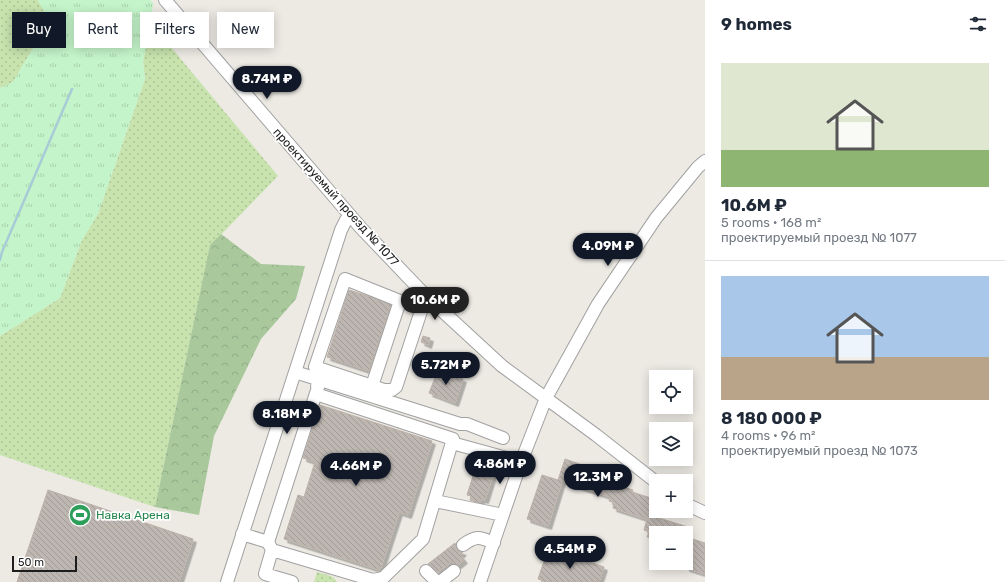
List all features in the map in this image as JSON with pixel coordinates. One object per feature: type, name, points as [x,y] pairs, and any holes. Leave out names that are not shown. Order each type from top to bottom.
[{"type":"street","name":"проектируемый проезд № 1077","points":[[165,0],[361,228],[426,296],[502,366],[596,435],[649,477]]},
{"type":"street","points":[[480,582],[521,462],[546,398],[598,304],[632,253],[656,218],[698,167],[705,161]]},
{"type":"street","points":[[227,582],[341,230],[350,215]]},
{"type":"street","points":[[372,386],[400,301],[345,279],[315,367],[372,386],[384,390],[392,390],[396,387],[426,296]]},
{"type":"street","points":[[292,582],[265,574],[270,546],[318,387],[294,375]]},
{"type":"street","points":[[294,375],[460,424],[468,424],[503,438]]},
{"type":"street","points":[[242,534],[357,579],[373,580],[383,578],[423,539],[453,439],[316,394]]},
{"type":"street","points":[[452,443],[521,462]]},
{"type":"street","points":[[435,501],[503,516]]},
{"type":"street","points":[[693,507],[705,513]]},
{"type":"street","points":[[463,545],[476,537],[494,543]]},
{"type":"street","points":[[426,571],[438,582],[454,571]]},
{"type":"green space","points":[[0,0],[38,0],[44,12],[12,12],[12,48],[33,48],[13,82],[0,88]]},
{"type":"green space","points":[[38,0],[150,0],[153,3],[152,12],[140,12],[140,48],[146,48],[143,61],[145,79],[98,214],[82,240],[60,298],[0,336],[0,88],[13,82],[33,48],[66,48],[66,12],[44,12]]},
{"type":"green space","points":[[146,48],[172,48],[278,176],[210,246],[155,507],[0,455],[0,336],[60,298],[82,240],[98,214],[145,79],[143,61]]},
{"type":"green space","points":[[221,234],[261,264],[305,266],[296,299],[261,339],[214,436],[199,515],[155,507],[210,245]]},
{"type":"green space","points":[[317,572],[331,576],[337,582],[314,582]]},
{"type":"building","points":[[349,290],[391,305],[369,371],[327,357]]},
{"type":"building","points":[[423,336],[430,338],[428,345],[421,342]]},
{"type":"building","points":[[438,370],[463,379],[455,403],[429,393]]},
{"type":"building","points":[[320,405],[432,441],[408,515],[399,512],[380,570],[284,539],[298,495],[304,497],[315,462],[303,458]]},
{"type":"building","points":[[565,459],[617,477],[615,484],[633,490],[632,492],[649,497],[649,518],[659,518],[685,526],[649,526],[649,532],[644,530],[647,519],[613,508],[614,503],[609,501],[610,497],[562,481],[548,526],[527,519],[542,475],[558,480]]},
{"type":"building","points":[[478,460],[496,465],[485,500],[481,499],[480,503],[470,500],[471,496],[467,495]]},
{"type":"building","name":"Навка Арена","points":[[48,490],[193,539],[179,582],[17,582]]},
{"type":"building","points":[[693,539],[705,543],[705,574],[692,570]]},
{"type":"building","points":[[455,543],[457,550],[463,552],[460,555],[464,560],[458,565],[454,564],[452,561],[438,572],[428,564]]},
{"type":"building","points":[[558,551],[604,567],[599,582],[546,582],[538,579],[545,558],[554,561]]},
{"type":"waterway","points":[[0,260],[2,252],[72,89]]},
{"type":"place","name":"Навка Арена","points":[[80,515]]}]
